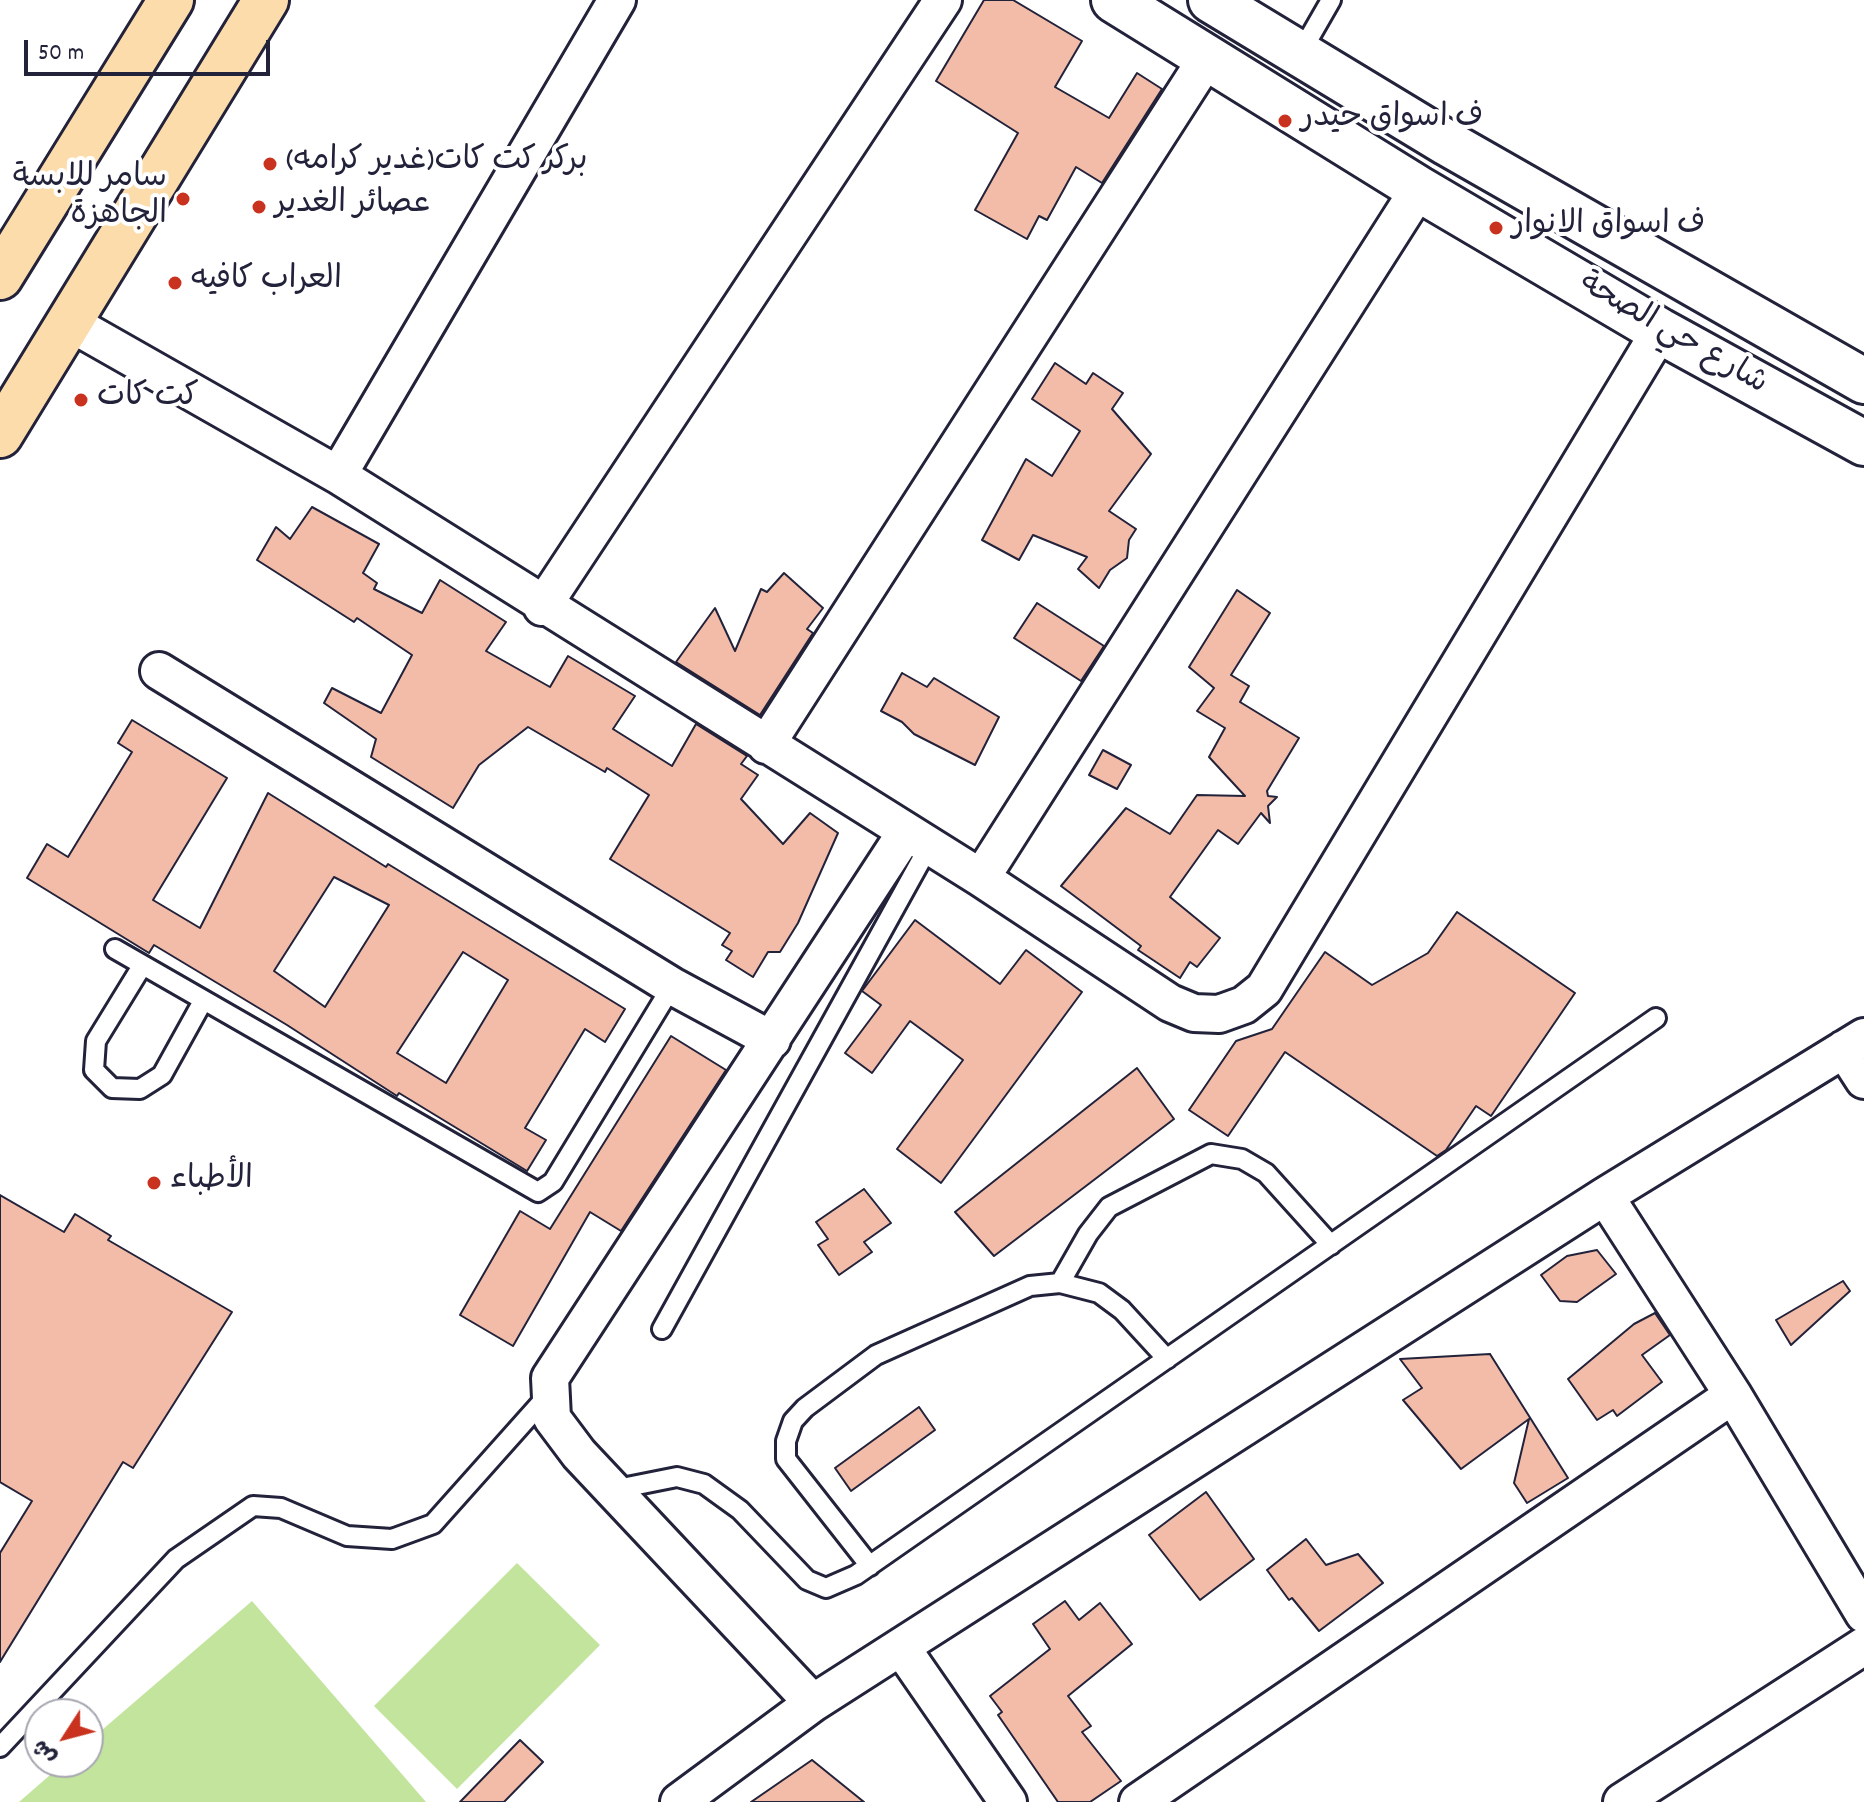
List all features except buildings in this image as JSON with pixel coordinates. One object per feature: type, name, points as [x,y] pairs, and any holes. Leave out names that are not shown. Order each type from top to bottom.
[{"type":"main road","points":[[0,435],[266,0]]},
{"type":"main road","name":"شارع حي الصحة","points":[[1114,0],[1419,189],[1660,331],[1864,443]]},
{"type":"main road","name":"شارع حي الصحة","points":[[1211,0],[1359,90],[1864,381]]},
{"type":"main road","points":[[0,277],[161,3]]},
{"type":"main road","points":[[1275,101],[1286,100],[1303,86],[1307,75],[1300,54]]},
{"type":"main road","points":[[1336,137],[1327,128],[1324,115],[1326,103],[1335,93],[1347,89],[1359,90]]},
{"type":"street","points":[[338,475],[617,0]]},
{"type":"street","points":[[542,607],[943,0]]},
{"type":"street","points":[[766,745],[1207,58]]},
{"type":"street","points":[[981,878],[1419,189]]},
{"type":"street","points":[[67,321],[338,475],[542,607],[981,878],[1170,1003],[1194,1013],[1207,1014],[1219,1014],[1244,1005],[1271,978],[1660,331]]},
{"type":"street","points":[[159,671],[672,986],[772,1040]]},
{"type":"street","points":[[813,1703],[612,1490],[552,1418],[550,1378],[772,1040],[917,839]]},
{"type":"street","points":[[686,1800],[813,1703],[1605,1196],[1854,1043],[1864,1080]]},
{"type":"street","points":[[1605,1196],[1733,1395],[1864,1614]]},
{"type":"street","points":[[1138,1802],[1733,1395]]},
{"type":"street","points":[[1622,1802],[1864,1646]]},
{"type":"street","points":[[901,1647],[1008,1802]]},
{"type":"lane","points":[[1300,54],[1331,0]]},
{"type":"lane","points":[[662,1329],[917,839]]},
{"type":"lane","points":[[115,949],[538,1192],[553,1182],[672,986]]},
{"type":"lane","points":[[142,966],[96,1041],[94,1070],[112,1088],[140,1089],[162,1075],[203,1001]]},
{"type":"lane","points":[[612,1490],[677,1477],[704,1484],[740,1510],[807,1580],[826,1588],[870,1566],[1656,1018]]},
{"type":"lane","points":[[1060,1283],[1088,1234],[1109,1207],[1211,1154],[1242,1159],[1266,1173],[1331,1245]]},
{"type":"lane","points":[[870,1566],[786,1459],[786,1441],[793,1421],[876,1355],[1030,1286],[1060,1283],[1099,1293],[1122,1310],[1167,1359]]},
{"type":"lane","points":[[0,1747],[176,1559],[253,1506],[281,1508],[347,1536],[392,1539],[433,1524],[551,1391]]},
{"type":"green space","points":[[517,1563],[600,1645],[457,1789],[374,1706]]},
{"type":"green space","points":[[252,1601],[426,1802],[19,1802],[47,1778],[104,1778],[104,1728]]},
{"type":"place","name":"ف اسواق حيدر","points":[[1285,121]]},
{"type":"place","name":"بركر كت كات(غدير كرامه)","points":[[270,164]]},
{"type":"place","name":"سامر للابسة الجاهزة","points":[[183,199]]},
{"type":"place","name":"عصائر الغدير","points":[[259,207]]},
{"type":"place","name":"ف اسواق الانوار","points":[[1496,228]]},
{"type":"place","name":"العراب كافيه","points":[[175,283]]},
{"type":"place","name":"كت كات","points":[[81,400]]},
{"type":"place","name":"الأطباء","points":[[154,1183]]}]
